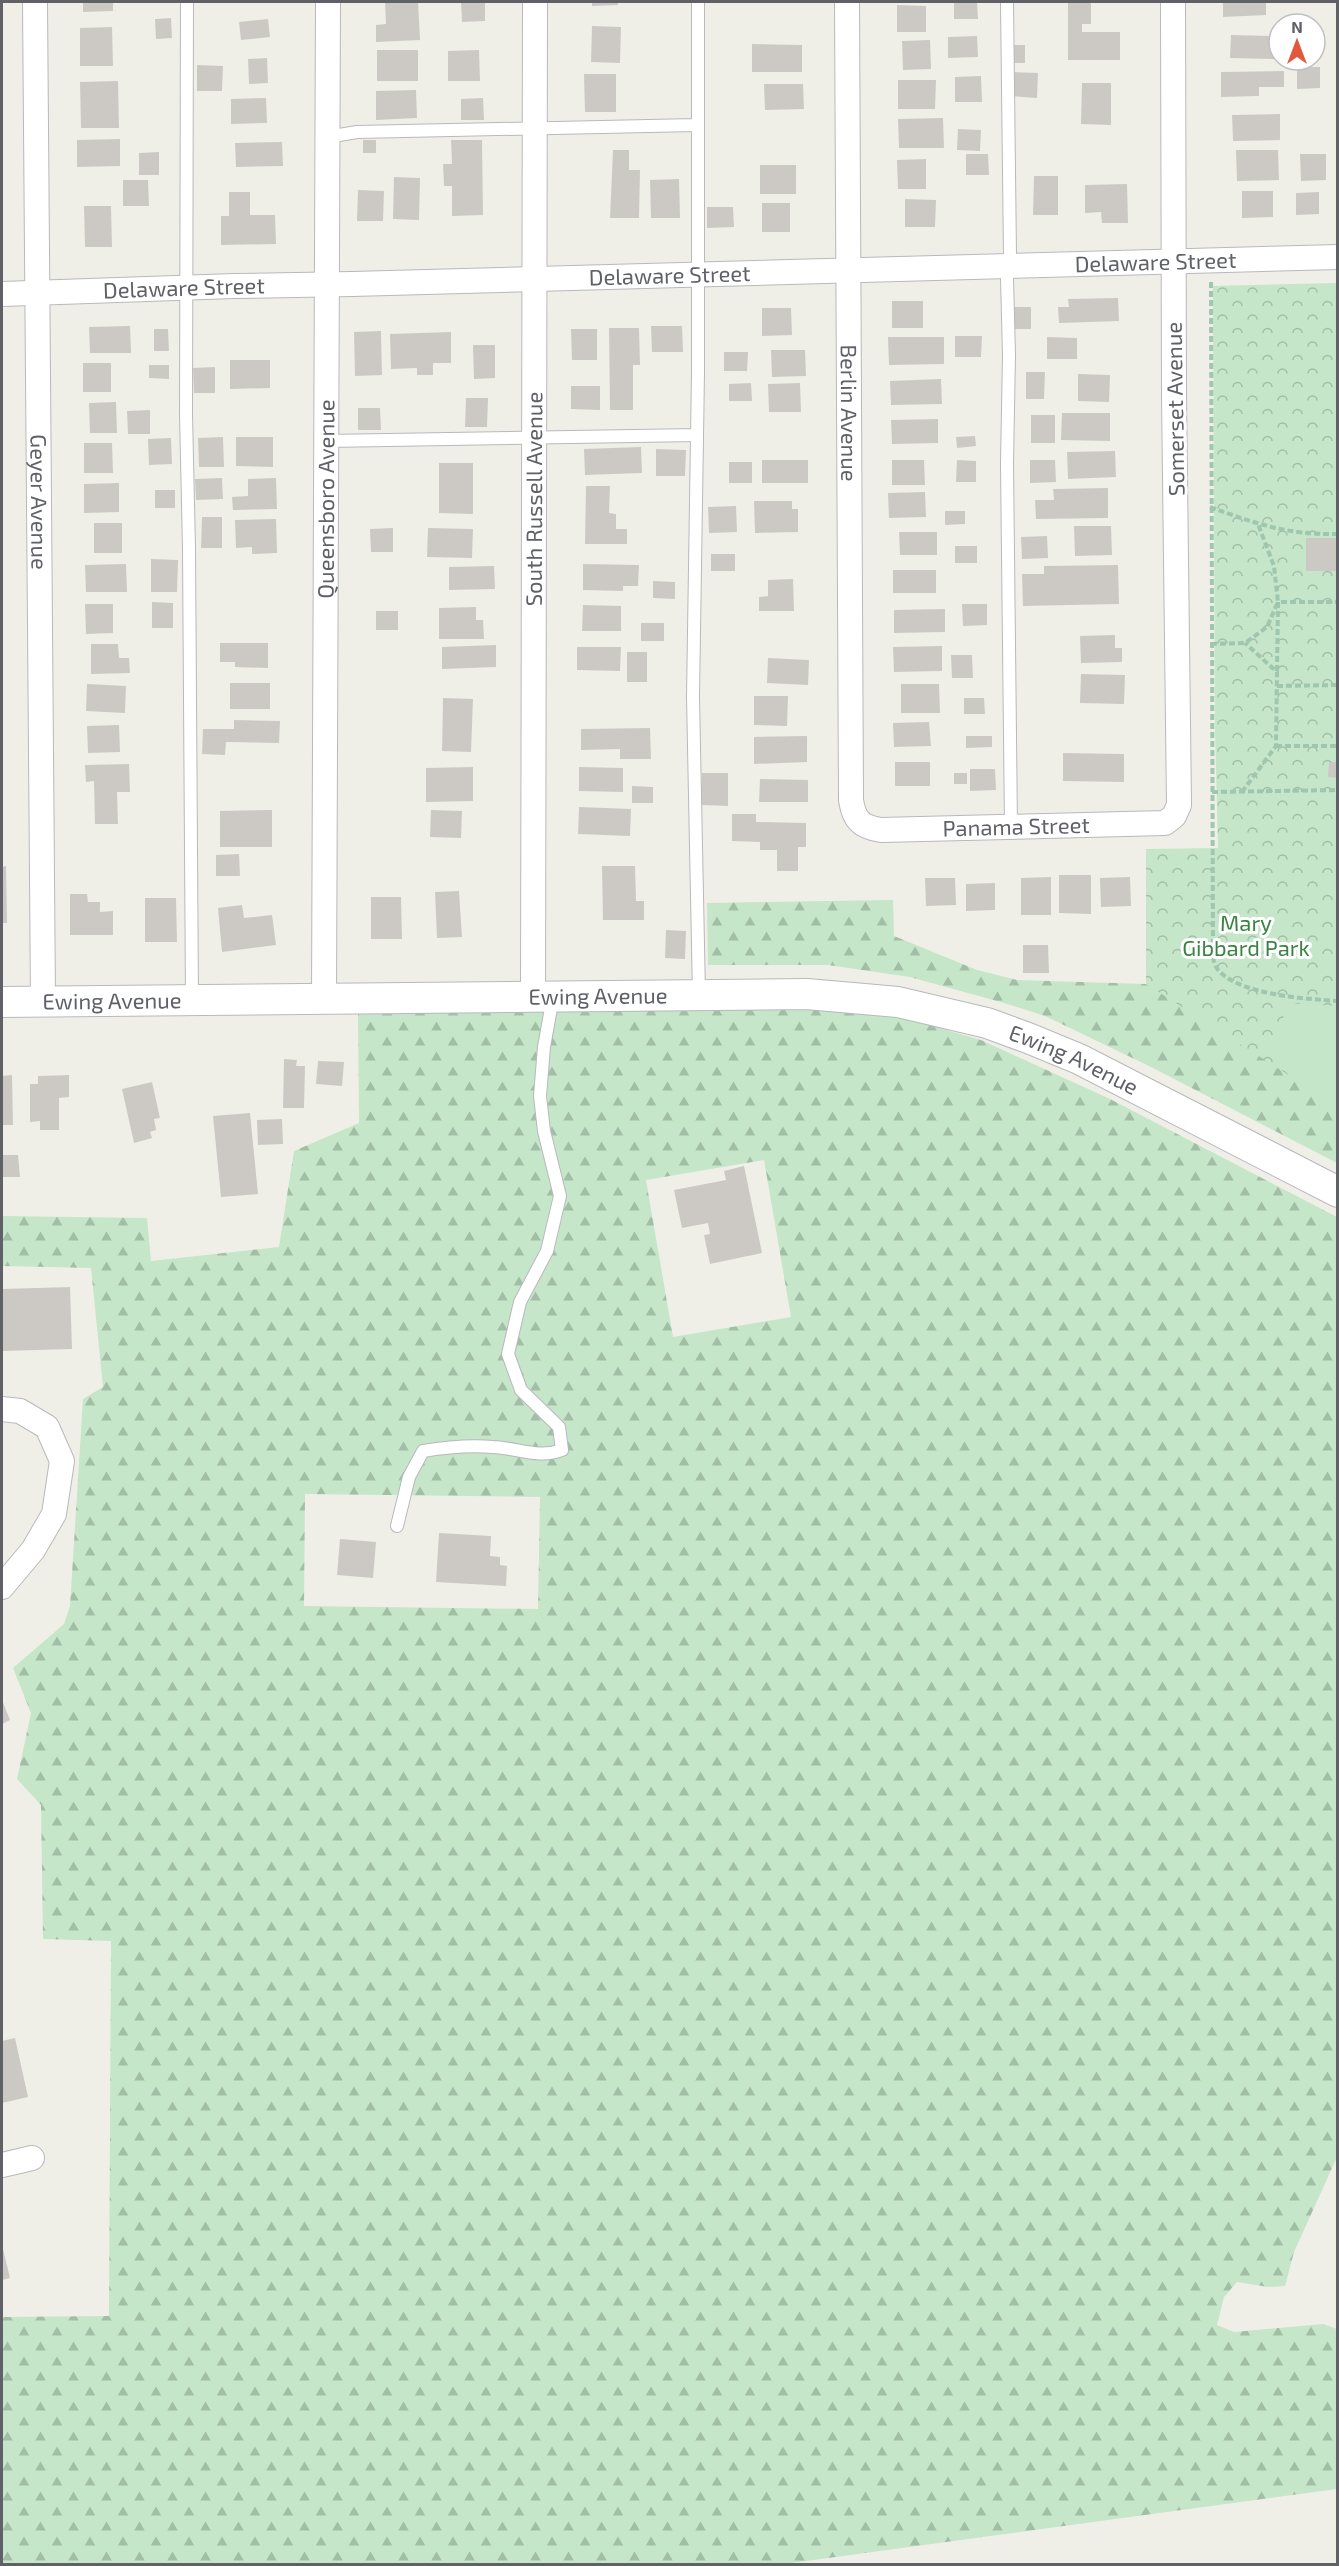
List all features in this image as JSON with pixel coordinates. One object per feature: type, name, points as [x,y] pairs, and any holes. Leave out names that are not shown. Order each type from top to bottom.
[{"type":"street","name":"Geyer Avenue","points":[[35,2],[44,1001]]},
{"type":"street","name":"Queensboro Avenue","points":[[324,999],[328,2]]},
{"type":"street","name":"South Russell Avenue","points":[[535,2],[533,438],[543,996]]},
{"type":"street","name":"Berlin Avenue","points":[[847,2],[851,800],[853,813],[858,822]]},
{"type":"street","name":"Somerset Avenue","points":[[1173,2],[1179,805],[1174,816]]},
{"type":"street","name":"Delaware Street","points":[[2,294],[188,287],[1338,257]]},
{"type":"street","name":"Panama Street","points":[[858,822],[868,828],[881,830],[1165,823],[1174,816]]},
{"type":"street","name":"Ewing Avenue","points":[[2,1002],[192,998],[699,995],[843,996],[898,1002],[987,1023],[1079,1059],[1338,1192]]},
{"type":"street","points":[[2,1409],[20,1411],[47,1427],[62,1461],[54,1514],[33,1550],[2,1587]]},
{"type":"street","points":[[2,2165],[32,2158]]},
{"type":"lane","points":[[187,2],[186,414],[192,998]]},
{"type":"lane","points":[[698,2],[697,435],[693,697],[699,995]]},
{"type":"lane","points":[[1007,2],[1007,463],[1011,827]]},
{"type":"lane","points":[[327,137],[357,132],[696,125]]},
{"type":"lane","points":[[326,441],[697,435]]},
{"type":"lane","points":[[397,1526],[409,1477],[423,1451],[465,1446],[495,1447],[548,1455],[562,1450],[559,1427],[521,1390],[508,1354],[520,1302],[547,1251],[560,1196],[544,1131],[540,1096],[544,1047],[543,996]]},
{"type":"path","points":[[1221,282],[1209,282],[1213,958],[1218,970],[1235,982],[1289,998],[1338,1001]]},
{"type":"path","points":[[1210,507],[1270,529],[1338,534]]},
{"type":"path","points":[[1242,792],[1276,746],[1278,602],[1275,566],[1258,524]]},
{"type":"path","points":[[1211,644],[1245,643],[1266,627],[1278,602]]},
{"type":"path","points":[[1278,602],[1338,602]]},
{"type":"path","points":[[1245,643],[1277,672]]},
{"type":"path","points":[[1277,686],[1338,685]]},
{"type":"path","points":[[1276,746],[1338,746]]},
{"type":"path","points":[[1212,792],[1338,790]]},
{"type":"green space","name":"Mary Gibbard Park","points":[[1337,283],[1337,1106],[1146,984],[1146,849],[1218,848],[1215,731],[1213,286]]},
{"type":"green space","points":[[893,900],[894,936],[977,970],[1017,980],[1146,984],[1170,997],[1337,1106],[1337,1163],[1149,1066],[1045,1016],[1004,1003],[910,977],[828,965],[708,965],[707,903]]},
{"type":"green space","points":[[1286,1003],[1337,1006],[1337,1106],[1274,1064]]},
{"type":"green space","points":[[815,1008],[887,1013],[981,1040],[1110,1099],[1337,1217],[1337,2157],[1294,2252],[1285,2286],[1268,2287],[1237,2282],[1224,2297],[1217,2325],[1234,2332],[1323,2324],[1337,2329],[1337,2489],[784,2564],[2,2564],[2,2317],[109,2316],[111,1941],[43,1939],[41,1805],[17,1779],[31,1713],[13,1668],[64,1624],[70,1606],[83,1399],[103,1387],[91,1268],[2,1266],[2,1216],[147,1218],[151,1261],[279,1247],[294,1151],[359,1123],[358,1013]],"holes":[[[764,1160],[791,1317],[673,1337],[646,1180]],[[305,1494],[540,1497],[538,1609],[304,1606]]]},
{"type":"building","points":[[83,2],[113,2],[113,11],[83,12]]},
{"type":"building","points":[[385,2],[418,2],[420,40],[376,42],[376,25],[386,24]]},
{"type":"building","points":[[461,2],[485,2],[485,21],[462,22]]},
{"type":"building","points":[[592,2],[618,2],[618,5],[592,6]]},
{"type":"building","points":[[954,2],[977,2],[978,19],[954,19]]},
{"type":"building","points":[[1068,2],[1091,2],[1091,24],[1082,24],[1082,32],[1120,32],[1120,60],[1068,60]]},
{"type":"building","points":[[1223,2],[1266,2],[1266,15],[1223,17]]},
{"type":"building","points":[[897,5],[926,6],[926,32],[897,32]]},
{"type":"building","points":[[171,18],[172,38],[156,39],[155,19]]},
{"type":"building","points":[[268,19],[270,37],[241,40],[239,22]]},
{"type":"building","points":[[592,26],[621,27],[620,63],[591,62]]},
{"type":"building","points":[[112,27],[113,66],[80,66],[80,28]]},
{"type":"building","points":[[1231,35],[1267,36],[1267,59],[1230,58]]},
{"type":"building","points":[[977,36],[978,57],[948,58],[948,37]]},
{"type":"building","points":[[930,40],[931,69],[903,70],[902,41]]},
{"type":"building","points":[[752,44],[802,45],[802,72],[752,72]]},
{"type":"building","points":[[1012,45],[1025,45],[1025,63],[1012,63]]},
{"type":"building","points":[[377,50],[418,50],[418,81],[377,81]]},
{"type":"building","points":[[479,50],[480,81],[448,81],[448,51]]},
{"type":"building","points":[[267,58],[268,83],[249,84],[248,59]]},
{"type":"building","points":[[197,65],[223,66],[222,91],[197,91]]},
{"type":"building","points":[[1012,72],[1038,73],[1037,98],[1011,96]]},
{"type":"building","points":[[1221,72],[1284,72],[1284,87],[1259,87],[1259,96],[1221,97]]},
{"type":"building","points":[[1297,72],[1320,72],[1320,88],[1297,89]]},
{"type":"building","points":[[584,74],[616,74],[616,112],[585,112]]},
{"type":"building","points":[[981,76],[982,102],[955,102],[955,77]]},
{"type":"building","points":[[898,80],[936,80],[935,109],[898,109]]},
{"type":"building","points":[[118,81],[119,128],[81,128],[80,82]]},
{"type":"building","points":[[1082,83],[1111,83],[1111,125],[1081,124]]},
{"type":"building","points":[[764,84],[803,84],[804,109],[765,110]]},
{"type":"building","points":[[416,90],[417,118],[376,120],[376,91]]},
{"type":"building","points":[[266,98],[267,123],[231,124],[231,99]]},
{"type":"building","points":[[483,98],[484,120],[461,120],[461,99]]},
{"type":"building","points":[[1280,114],[1280,140],[1233,141],[1232,115]]},
{"type":"building","points":[[943,118],[944,148],[899,148],[898,119]]},
{"type":"building","points":[[958,129],[981,130],[980,151],[957,150]]},
{"type":"building","points":[[120,139],[120,166],[77,167],[77,140]]},
{"type":"building","points":[[363,140],[376,140],[376,153],[363,153]]},
{"type":"building","points":[[451,140],[482,140],[483,215],[452,216],[452,186],[444,186],[443,164],[452,164]]},
{"type":"building","points":[[282,142],[283,166],[236,167],[235,143]]},
{"type":"building","points":[[613,150],[629,150],[629,170],[640,170],[639,218],[610,218]]},
{"type":"building","points":[[1236,150],[1278,150],[1279,180],[1237,181]]},
{"type":"building","points":[[159,152],[159,175],[139,175],[139,153]]},
{"type":"building","points":[[966,154],[988,154],[989,175],[966,175]]},
{"type":"building","points":[[1300,154],[1326,154],[1326,180],[1301,181]]},
{"type":"building","points":[[926,159],[926,189],[898,189],[897,160]]},
{"type":"building","points":[[760,165],[796,165],[796,194],[760,194]]},
{"type":"building","points":[[1034,176],[1058,176],[1058,215],[1033,215]]},
{"type":"building","points":[[394,177],[420,178],[419,220],[393,219]]},
{"type":"building","points":[[679,179],[680,218],[651,218],[650,180]]},
{"type":"building","points":[[123,180],[148,180],[149,206],[123,206]]},
{"type":"building","points":[[1127,184],[1128,223],[1102,223],[1101,212],[1085,213],[1085,185]]},
{"type":"building","points":[[358,190],[384,191],[383,221],[357,221]]},
{"type":"building","points":[[1242,191],[1273,191],[1273,217],[1242,218]]},
{"type":"building","points":[[229,192],[250,192],[250,215],[275,215],[276,244],[221,245],[221,216],[229,216]]},
{"type":"building","points":[[1319,192],[1319,214],[1296,215],[1296,193]]},
{"type":"building","points":[[905,199],[936,200],[935,227],[905,227]]},
{"type":"building","points":[[762,203],[790,203],[790,232],[762,232]]},
{"type":"building","points":[[84,206],[111,206],[112,247],[85,247]]},
{"type":"building","points":[[707,207],[733,207],[734,227],[707,228]]},
{"type":"building","points":[[1118,298],[1119,321],[1059,323],[1058,307],[1069,307],[1068,299]]},
{"type":"building","points":[[892,301],[923,301],[923,328],[892,328]]},
{"type":"building","points":[[1013,307],[1031,307],[1031,329],[1014,329]]},
{"type":"building","points":[[762,308],[791,308],[792,335],[762,336]]},
{"type":"building","points":[[130,326],[131,353],[90,353],[89,327]]},
{"type":"building","points":[[651,326],[682,326],[683,352],[652,352]]},
{"type":"building","points":[[609,328],[639,328],[640,365],[633,365],[633,410],[610,410]]},
{"type":"building","points":[[154,329],[168,329],[169,351],[154,351]]},
{"type":"building","points":[[571,329],[597,329],[597,360],[572,360]]},
{"type":"building","points":[[381,331],[382,375],[355,376],[354,332]]},
{"type":"building","points":[[451,332],[451,363],[433,363],[433,375],[417,375],[417,368],[391,369],[390,334]]},
{"type":"building","points":[[955,336],[982,336],[981,357],[955,357]]},
{"type":"building","points":[[888,337],[944,337],[944,364],[889,365]]},
{"type":"building","points":[[1047,337],[1077,338],[1077,359],[1047,359]]},
{"type":"building","points":[[473,345],[495,345],[495,378],[474,379]]},
{"type":"building","points":[[771,350],[805,350],[806,376],[772,377]]},
{"type":"building","points":[[724,352],[748,352],[747,371],[724,371]]},
{"type":"building","points":[[230,360],[270,360],[270,388],[230,389]]},
{"type":"building","points":[[83,363],[111,363],[111,392],[83,392]]},
{"type":"building","points":[[149,365],[169,365],[169,379],[149,378]]},
{"type":"building","points":[[215,367],[215,393],[194,393],[193,368]]},
{"type":"building","points":[[1026,372],[1045,372],[1044,399],[1026,399]]},
{"type":"building","points":[[1078,374],[1110,375],[1109,402],[1078,401]]},
{"type":"building","points":[[941,379],[942,404],[891,405],[890,381]]},
{"type":"building","points":[[751,383],[752,401],[729,401],[729,384]]},
{"type":"building","points":[[800,383],[801,412],[769,412],[768,384]]},
{"type":"building","points":[[571,386],[600,386],[600,410],[571,409]]},
{"type":"building","points":[[466,398],[488,398],[487,427],[465,427]]},
{"type":"building","points":[[116,402],[117,433],[90,433],[89,403]]},
{"type":"building","points":[[358,408],[380,408],[381,430],[358,430]]},
{"type":"building","points":[[150,410],[150,434],[128,434],[127,411]]},
{"type":"building","points":[[1062,413],[1110,413],[1110,441],[1061,440]]},
{"type":"building","points":[[1031,415],[1055,415],[1055,443],[1031,443]]},
{"type":"building","points":[[938,419],[938,443],[892,444],[891,420]]},
{"type":"building","points":[[975,436],[976,446],[957,448],[956,437]]},
{"type":"building","points":[[223,437],[224,467],[199,467],[198,438]]},
{"type":"building","points":[[236,437],[273,437],[273,467],[236,466]]},
{"type":"building","points":[[171,438],[172,464],[149,465],[148,439]]},
{"type":"building","points":[[84,443],[112,443],[113,473],[84,473]]},
{"type":"building","points":[[641,447],[642,473],[585,475],[584,449]]},
{"type":"building","points":[[656,449],[686,450],[685,476],[656,476]]},
{"type":"building","points":[[1115,451],[1116,477],[1068,479],[1067,452]]},
{"type":"building","points":[[762,460],[808,460],[808,483],[762,483]]},
{"type":"building","points":[[892,460],[924,460],[925,485],[892,485]]},
{"type":"building","points":[[957,460],[976,461],[976,482],[956,482]]},
{"type":"building","points":[[1030,460],[1055,460],[1056,482],[1030,483]]},
{"type":"building","points":[[729,462],[752,462],[752,483],[729,483]]},
{"type":"building","points":[[439,463],[473,463],[473,514],[439,513]]},
{"type":"building","points":[[222,478],[223,499],[196,500],[195,479]]},
{"type":"building","points":[[276,478],[277,509],[233,510],[232,497],[248,496],[248,479]]},
{"type":"building","points":[[119,483],[119,512],[84,513],[84,484]]},
{"type":"building","points":[[586,486],[610,486],[609,513],[616,514],[616,529],[627,529],[627,544],[585,544]]},
{"type":"building","points":[[1108,488],[1108,518],[1036,519],[1035,500],[1054,500],[1053,489]]},
{"type":"building","points":[[155,490],[175,490],[175,508],[155,508]]},
{"type":"building","points":[[925,492],[926,517],[889,518],[888,493]]},
{"type":"building","points":[[754,501],[792,501],[792,509],[798,509],[798,532],[755,533]]},
{"type":"building","points":[[736,506],[737,532],[709,533],[708,507]]},
{"type":"building","points":[[945,511],[965,511],[965,524],[945,525]]},
{"type":"building","points":[[202,517],[222,517],[222,548],[201,548]]},
{"type":"building","points":[[276,519],[277,553],[252,554],[252,547],[236,548],[235,520]]},
{"type":"building","points":[[94,523],[122,523],[122,553],[94,553]]},
{"type":"building","points":[[1074,526],[1111,526],[1112,555],[1075,556]]},
{"type":"building","points":[[393,528],[393,552],[371,552],[370,529]]},
{"type":"building","points":[[428,528],[473,529],[472,558],[427,557]]},
{"type":"building","points":[[899,532],[937,532],[937,555],[900,555]]},
{"type":"building","points":[[1047,536],[1048,558],[1022,559],[1021,537]]},
{"type":"building","points":[[1306,538],[1338,538],[1338,571],[1306,571]]},
{"type":"building","points":[[955,546],[977,546],[977,563],[955,563]]},
{"type":"building","points":[[711,554],[735,554],[735,571],[711,571]]},
{"type":"building","points":[[151,559],[178,560],[177,592],[151,592]]},
{"type":"building","points":[[126,564],[127,592],[86,592],[85,565]]},
{"type":"building","points":[[583,564],[639,565],[638,586],[623,586],[623,591],[583,590]]},
{"type":"building","points":[[1118,565],[1119,604],[1023,606],[1022,574],[1044,574],[1044,566]]},
{"type":"building","points":[[494,566],[495,589],[449,590],[449,567]]},
{"type":"building","points":[[893,570],[936,570],[936,593],[893,593]]},
{"type":"building","points":[[793,579],[794,611],[759,611],[759,597],[768,596],[768,580]]},
{"type":"building","points":[[653,581],[675,582],[675,599],[653,598]]},
{"type":"building","points":[[152,602],[173,603],[173,628],[152,628]]},
{"type":"building","points":[[85,604],[113,604],[113,633],[86,634]]},
{"type":"building","points":[[962,604],[987,604],[987,625],[963,626]]},
{"type":"building","points":[[583,605],[621,606],[621,631],[582,631]]},
{"type":"building","points":[[476,607],[476,620],[483,620],[484,639],[439,639],[439,608]]},
{"type":"building","points":[[945,609],[945,632],[894,633],[894,610]]},
{"type":"building","points":[[376,611],[398,611],[398,630],[376,630]]},
{"type":"building","points":[[641,623],[664,623],[664,641],[641,641]]},
{"type":"building","points":[[1115,635],[1115,648],[1122,648],[1122,662],[1081,663],[1080,636]]},
{"type":"building","points":[[220,643],[268,643],[268,668],[235,667],[235,662],[220,662]]},
{"type":"building","points":[[91,644],[118,644],[119,658],[129,658],[130,673],[91,674]]},
{"type":"building","points":[[496,645],[496,667],[442,669],[442,647]]},
{"type":"building","points":[[942,646],[942,671],[894,672],[893,647]]},
{"type":"building","points":[[577,647],[621,647],[620,671],[577,670]]},
{"type":"building","points":[[627,652],[647,652],[647,682],[627,682]]},
{"type":"building","points":[[951,655],[972,655],[973,678],[952,678]]},
{"type":"building","points":[[768,658],[809,660],[808,685],[767,683]]},
{"type":"building","points":[[1081,674],[1125,675],[1124,704],[1080,703]]},
{"type":"building","points":[[230,683],[270,683],[270,709],[230,709]]},
{"type":"building","points":[[87,684],[126,686],[125,713],[86,711]]},
{"type":"building","points":[[901,684],[939,684],[940,713],[901,713]]},
{"type":"building","points":[[754,696],[788,696],[787,726],[754,725]]},
{"type":"building","points":[[443,698],[473,699],[471,752],[442,751]]},
{"type":"building","points":[[964,698],[984,698],[985,714],[964,714]]},
{"type":"building","points":[[234,720],[280,721],[279,743],[226,742],[225,755],[202,754],[203,729],[234,729]]},
{"type":"building","points":[[929,722],[931,746],[894,747],[893,723]]},
{"type":"building","points":[[119,725],[120,752],[88,753],[87,726]]},
{"type":"building","points":[[650,728],[651,759],[620,759],[620,749],[581,750],[581,729]]},
{"type":"building","points":[[807,736],[807,762],[754,764],[754,737]]},
{"type":"building","points":[[966,736],[992,736],[992,747],[966,748]]},
{"type":"building","points":[[1063,753],[1124,754],[1124,782],[1063,781]]},
{"type":"building","points":[[895,762],[930,762],[930,786],[895,786]]},
{"type":"building","points":[[1329,762],[1338,762],[1338,778],[1328,777]]},
{"type":"building","points":[[129,764],[130,792],[117,792],[118,824],[95,824],[94,781],[86,782],[85,765]]},
{"type":"building","points":[[473,767],[473,801],[426,802],[426,768]]},
{"type":"building","points":[[579,767],[623,768],[623,792],[579,791]]},
{"type":"building","points":[[970,769],[995,769],[996,790],[970,791]]},
{"type":"building","points":[[702,773],[728,773],[728,806],[701,805]]},
{"type":"building","points":[[954,773],[967,773],[967,784],[954,784]]},
{"type":"building","points":[[760,779],[808,780],[808,802],[759,802]]},
{"type":"building","points":[[632,786],[653,787],[653,803],[632,803]]},
{"type":"building","points":[[579,807],[631,809],[630,836],[578,834]]},
{"type":"building","points":[[272,810],[272,847],[220,847],[220,811]]},
{"type":"building","points":[[431,810],[462,811],[461,838],[430,837]]},
{"type":"building","points":[[732,814],[756,814],[756,822],[806,823],[806,847],[798,847],[798,871],[777,871],[777,850],[760,850],[760,842],[732,841]]},
{"type":"building","points":[[239,854],[240,876],[216,876],[216,855]]},
{"type":"building","points":[[6,866],[7,923],[2,923],[2,867]]},
{"type":"building","points":[[602,866],[635,866],[636,901],[644,901],[644,920],[603,920]]},
{"type":"building","points":[[1059,875],[1091,875],[1091,914],[1059,913]]},
{"type":"building","points":[[1051,877],[1051,915],[1021,915],[1021,878]]},
{"type":"building","points":[[1130,877],[1131,906],[1101,907],[1100,878]]},
{"type":"building","points":[[925,878],[955,878],[956,905],[926,906]]},
{"type":"building","points":[[995,883],[995,910],[966,911],[966,884]]},
{"type":"building","points":[[459,891],[462,937],[437,938],[435,892]]},
{"type":"building","points":[[70,894],[87,894],[88,902],[100,902],[100,912],[113,911],[113,935],[70,935]]},
{"type":"building","points":[[371,897],[401,897],[402,939],[371,939]]},
{"type":"building","points":[[145,898],[176,898],[177,942],[145,942]]},
{"type":"building","points":[[242,905],[244,918],[272,915],[276,945],[222,952],[218,908]]},
{"type":"building","points":[[666,930],[686,931],[685,959],[665,958]]},
{"type":"building","points":[[1023,945],[1048,945],[1049,973],[1023,973]]},
{"type":"building","points":[[284,1059],[297,1060],[296,1066],[305,1066],[304,1108],[283,1108]]},
{"type":"building","points":[[318,1061],[344,1062],[342,1086],[316,1084]]},
{"type":"building","points":[[12,1075],[13,1125],[2,1125],[2,1076]]},
{"type":"building","points":[[69,1075],[69,1097],[59,1098],[59,1130],[40,1130],[40,1121],[30,1122],[30,1084],[38,1084],[38,1076]]},
{"type":"building","points":[[152,1082],[160,1118],[154,1119],[156,1130],[150,1132],[152,1138],[134,1143],[122,1089]]},
{"type":"building","points":[[250,1113],[258,1194],[221,1197],[213,1116]]},
{"type":"building","points":[[282,1119],[283,1144],[258,1145],[257,1120]]},
{"type":"building","points":[[2,1155],[18,1155],[20,1177],[2,1177]]},
{"type":"building","points":[[744,1166],[762,1253],[710,1264],[704,1235],[710,1234],[708,1223],[682,1228],[674,1190],[726,1180],[724,1171]]},
{"type":"building","points":[[70,1287],[72,1349],[2,1351],[2,1289]]},
{"type":"building","points":[[439,1533],[491,1536],[490,1556],[500,1557],[500,1565],[507,1566],[506,1586],[436,1582]]},
{"type":"building","points":[[340,1539],[376,1542],[373,1578],[337,1575]]},
{"type":"building","points":[[2,1700],[10,1720],[2,1724]]},
{"type":"building","points":[[15,2038],[28,2097],[2,2103],[2,2041]]},
{"type":"building","points":[[2,2245],[10,2278],[2,2280]]}]
